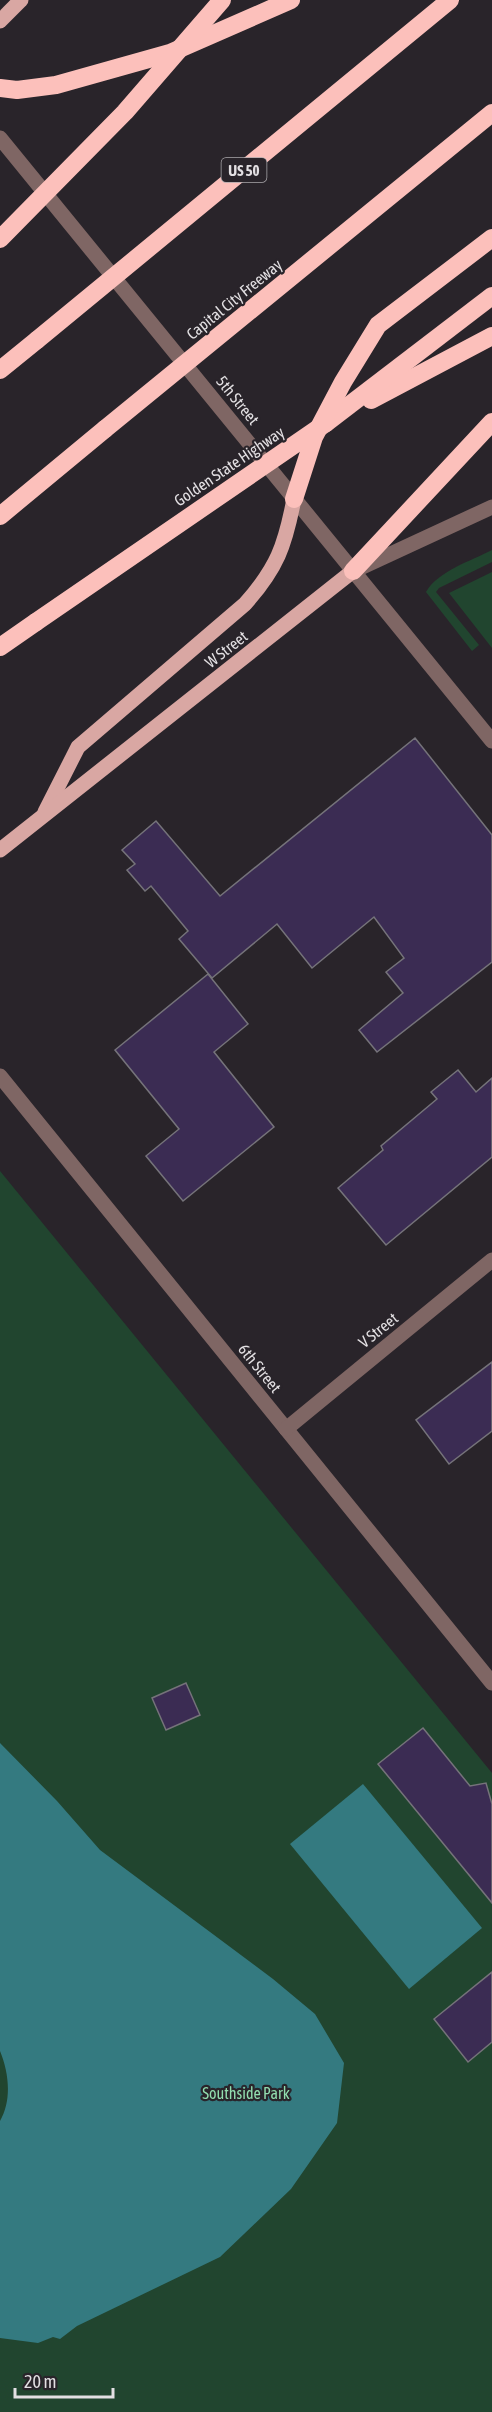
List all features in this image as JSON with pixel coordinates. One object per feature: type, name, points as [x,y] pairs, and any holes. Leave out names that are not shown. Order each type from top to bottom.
[{"type":"highway","points":[[0,239],[125,112],[222,0]]},
{"type":"highway","points":[[0,88],[17,90],[56,85],[170,53],[291,0]]},
{"type":"highway","name":"US 50","points":[[0,370],[450,0]]},
{"type":"highway","name":"Capital City Freeway","points":[[0,516],[492,113]]},
{"type":"highway","points":[[294,499],[314,437],[343,382],[378,325],[492,238]]},
{"type":"highway","points":[[326,423],[492,296]]},
{"type":"highway","name":"Golden State Highway","points":[[0,647],[326,423],[492,336]]},
{"type":"highway","points":[[353,571],[492,422]]},
{"type":"main road","points":[[0,21],[21,0]]},
{"type":"main road","points":[[42,818],[78,747],[245,604],[266,581],[280,553],[294,499]]},
{"type":"main road","name":"W Street","points":[[0,850],[353,571]]},
{"type":"street","name":"5th Street","points":[[0,138],[492,741]]},
{"type":"street","name":"W Street","points":[[353,571],[492,507]]},
{"type":"street","name":"6th Street","points":[[0,1076],[492,1683]]},
{"type":"street","name":"V Street","points":[[286,1429],[492,1260]]},
{"type":"green space","points":[[492,550],[492,562],[439,588],[436,592],[479,645],[472,651],[426,592],[438,578],[447,572]]},
{"type":"green space","points":[[492,572],[492,648],[449,593]]},
{"type":"green space","name":"Southside Park","points":[[0,1171],[492,1773],[492,2412],[0,2412]]},
{"type":"water","points":[[0,1743],[57,1801],[100,1850],[273,1979],[315,2014],[344,2063],[337,2123],[291,2189],[220,2257],[77,2326],[60,2339],[53,2337],[38,2343],[0,2338],[0,2121],[4,2113],[8,2086],[0,2051]]},
{"type":"water","points":[[363,1784],[482,1928],[409,1989],[290,1844]]},
{"type":"building","points":[[415,738],[492,835],[492,962],[377,1052],[359,1030],[403,993],[386,972],[404,958],[374,917],[312,968],[277,924],[212,978],[179,939],[188,931],[151,886],[145,891],[127,870],[135,864],[122,850],[156,821],[220,896]]},
{"type":"building","points":[[208,974],[248,1024],[214,1052],[274,1127],[183,1201],[146,1156],[179,1129],[115,1050]]},
{"type":"building","points":[[458,1070],[476,1092],[492,1078],[492,1157],[386,1245],[338,1188],[383,1150],[381,1146],[437,1099],[431,1092]]},
{"type":"building","points":[[492,1362],[492,1431],[449,1464],[416,1420]]},
{"type":"building","points":[[186,1683],[200,1715],[166,1730],[152,1698]]},
{"type":"building","points":[[423,1728],[470,1786],[486,1783],[492,1804],[492,1903],[378,1764]]},
{"type":"building","points":[[492,1972],[492,2042],[468,2062],[434,2019]]}]
